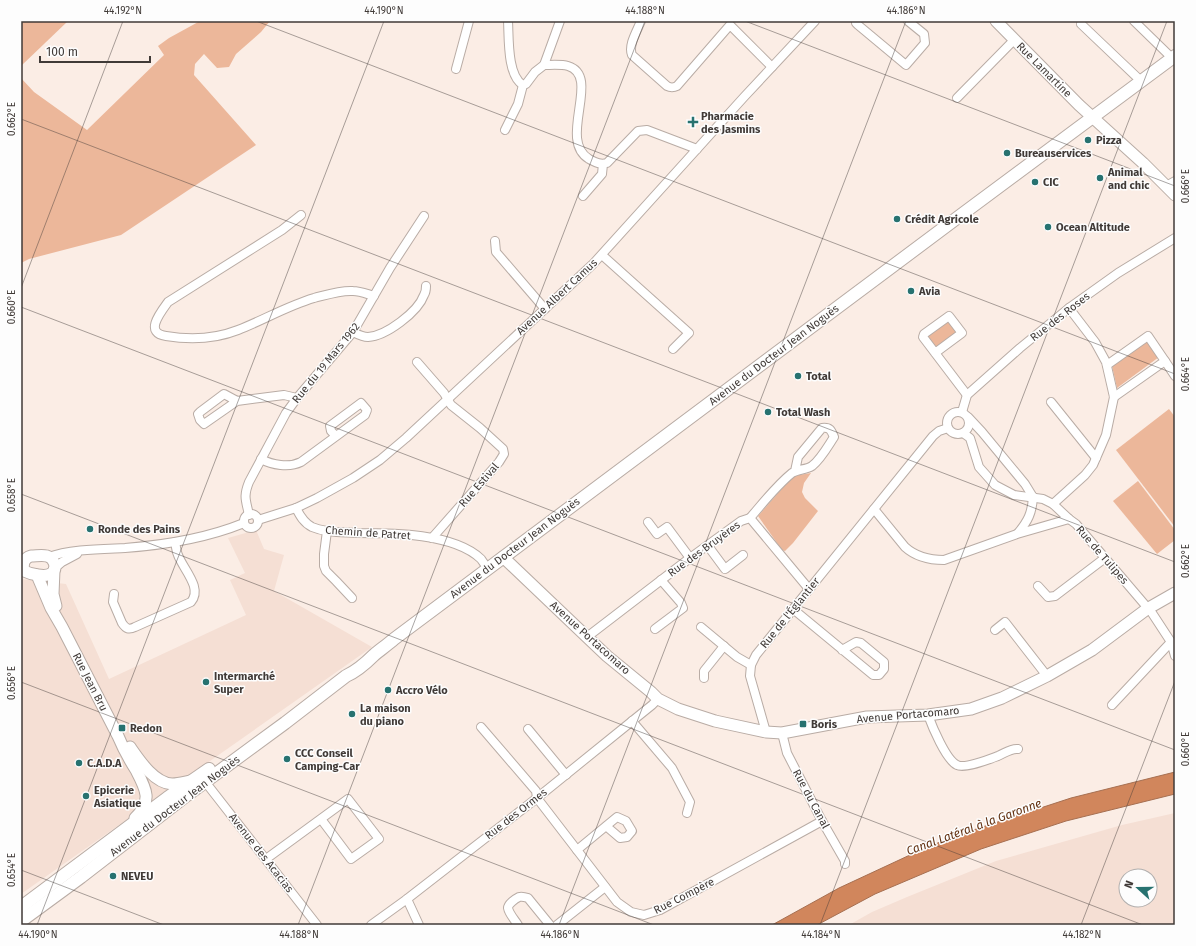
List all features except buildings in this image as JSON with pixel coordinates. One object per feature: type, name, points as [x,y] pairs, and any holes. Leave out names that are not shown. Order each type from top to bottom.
[{"type":"main road","name":"Avenue du Docteur Jean Noguès","points":[[21,907],[165,801],[285,724],[346,676],[352,668],[366,658],[374,655],[784,346],[817,323],[1173,57]]},
{"type":"main road","name":"Avenue du Docteur Jean Noguès","points":[[21,921],[81,877],[187,795],[200,779]]},
{"type":"street","points":[[456,68],[469,21]]},
{"type":"street","points":[[508,21],[509,55],[516,78],[523,84]]},
{"type":"street","points":[[505,130],[518,104],[523,84],[544,65],[560,21]]},
{"type":"street","points":[[641,21],[631,45],[632,55],[666,86],[671,88],[677,86],[727,23],[772,67]]},
{"type":"street","name":"Avenue Albert Camus","points":[[49,557],[53,555],[83,551],[137,547],[175,542],[228,530],[244,523],[247,528],[251,528],[256,526],[258,520],[296,508],[352,478],[380,460],[406,438],[594,264],[815,21]]},
{"type":"street","points":[[856,21],[858,26],[906,65],[925,43],[924,34],[908,21]]},
{"type":"street","name":"Rue Lamartine","points":[[996,21],[1092,118],[1143,163],[1170,184],[1175,195]]},
{"type":"street","points":[[1134,21],[1173,57]]},
{"type":"street","points":[[1081,24],[1141,81]]},
{"type":"street","points":[[957,98],[1014,40]]},
{"type":"street","points":[[544,65],[569,66],[581,77],[582,84],[577,128],[577,142],[580,150],[586,157],[594,162],[603,164],[610,160],[638,131],[643,129],[697,149]]},
{"type":"street","points":[[583,196],[602,174],[603,164]]},
{"type":"street","points":[[301,215],[282,230],[168,302],[156,320],[154,328],[156,333],[159,335],[190,339],[218,336],[237,331],[290,307],[338,292],[352,291],[374,296]]},
{"type":"street","name":"Rue du 19 Mars 1962","points":[[249,515],[246,503],[246,490],[277,428],[297,398],[353,332],[390,268],[424,216]]},
{"type":"street","name":"Rue des Roses","points":[[967,395],[1020,348],[1070,308],[1118,273],[1175,238]]},
{"type":"street","points":[[495,241],[496,252],[545,309]]},
{"type":"street","points":[[602,255],[689,332],[673,349]]},
{"type":"street","points":[[353,332],[361,336],[368,337],[386,331],[403,320],[421,302],[425,294],[426,286]]},
{"type":"street","points":[[963,433],[970,438],[979,467],[995,485],[1014,495],[1043,499],[1053,504],[1085,476],[1093,465],[1106,435],[1114,396],[1107,365],[1095,342],[1070,308]]},
{"type":"street","points":[[935,353],[962,333],[949,316],[923,335],[924,338],[935,353],[967,395],[962,412]]},
{"type":"street","points":[[1107,365],[1148,336],[1175,376]]},
{"type":"street","points":[[1114,396],[1165,360]]},
{"type":"street","points":[[417,362],[444,393],[447,399]]},
{"type":"street","points":[[237,401],[284,395],[297,398]]},
{"type":"street","name":"Rue Estival","points":[[432,538],[499,462],[504,454],[503,449],[447,399]]},
{"type":"street","points":[[1051,402],[1096,458]]},
{"type":"street","points":[[261,459],[269,463],[291,465],[301,462],[365,415],[367,410],[361,403],[330,426],[331,430],[336,436]]},
{"type":"street","points":[[968,418],[970,424],[963,433],[953,433],[948,428],[947,420],[951,414],[954,412],[962,412],[968,418],[982,432],[1025,484],[1033,497],[1030,515],[1026,524],[1017,534]]},
{"type":"street","points":[[750,518],[771,494],[795,471],[812,466],[819,459],[834,436],[831,429],[827,427],[822,428],[798,457],[795,471]]},
{"type":"street","points":[[948,428],[939,431],[933,436],[874,509],[904,547],[909,551],[926,558],[944,560],[1017,534],[1069,519]]},
{"type":"street","name":"Rue de Tulipes","points":[[1053,504],[1080,528],[1161,626],[1171,642],[1175,656]]},
{"type":"street","name":"Chemin de Patret","points":[[296,508],[305,522],[311,526],[327,531],[407,534],[432,538],[460,546],[480,559],[488,569]]},
{"type":"street","name":"Rue de l'Églantier","points":[[751,665],[756,655],[874,509]]},
{"type":"street","points":[[244,523],[245,517],[249,515],[254,516],[258,520]]},
{"type":"street","name":"Rue des Bruyères","points":[[586,637],[690,558],[741,521],[750,518],[809,589]]},
{"type":"street","points":[[648,522],[657,534],[667,527],[690,558]]},
{"type":"street","points":[[327,531],[324,554],[324,566],[326,572],[352,598]]},
{"type":"street","points":[[114,594],[113,602],[122,623],[128,629],[192,602],[195,596],[194,586],[178,555],[175,542]]},
{"type":"street","points":[[708,546],[725,569],[743,555]]},
{"type":"street","name":"Avenue Albert Camus","points":[[55,569],[71,557],[83,551]]},
{"type":"street","points":[[31,556],[49,557],[54,562],[55,569],[49,575],[37,575],[23,564],[31,556]]},
{"type":"street","name":"Avenue Portacomaro","points":[[503,557],[586,637],[658,699],[678,709],[715,721],[766,732],[782,733],[867,717],[928,715],[971,709],[1002,698],[1047,676],[1092,650],[1147,609],[1175,593]]},
{"type":"street","points":[[1038,586],[1048,597],[1055,596],[1105,558]]},
{"type":"street","name":"Rue Jean Bru","points":[[55,569],[53,599],[62,627]]},
{"type":"street","name":"Rue Jean Bru","points":[[37,575],[51,608],[122,746],[145,787],[155,800],[165,801],[165,788],[129,746],[118,736]]},
{"type":"street","points":[[655,629],[683,608],[681,603],[661,580]]},
{"type":"street","points":[[793,609],[842,650],[873,674],[879,675],[884,669],[884,662],[861,643],[856,642],[842,650]]},
{"type":"street","points":[[995,630],[1005,622],[1047,676]]},
{"type":"street","points":[[701,627],[737,657],[751,665],[750,676],[766,732]]},
{"type":"street","points":[[1112,705],[1171,642]]},
{"type":"street","points":[[704,678],[704,671],[724,646]]},
{"type":"street","name":"Rue des Ormes","points":[[370,925],[407,899],[537,798],[658,699]]},
{"type":"street","points":[[928,715],[948,756],[956,765],[965,766],[997,756],[1014,748],[1018,749]]},
{"type":"street","points":[[632,721],[672,768],[690,802],[686,813]]},
{"type":"street","name":"Rue Compère","points":[[481,728],[536,791],[537,798],[617,902],[631,912],[644,915],[660,910],[822,821]]},
{"type":"street","points":[[528,729],[566,775]]},
{"type":"street","name":"Rue du Canal","points":[[782,733],[787,752],[822,821],[845,860],[845,864]]},
{"type":"street","name":"Rue Jean Bru","points":[[151,773],[162,781],[171,784],[200,779]]},
{"type":"street","name":"Avenue des Acacias","points":[[200,779],[266,859],[317,925]]},
{"type":"street","points":[[115,838],[140,814],[144,808],[146,796],[145,787]]},
{"type":"street","points":[[137,833],[166,806],[165,801],[187,795]]},
{"type":"street","points":[[266,859],[348,799],[379,839],[351,859],[321,819]]},
{"type":"street","points":[[577,850],[606,826]]},
{"type":"street","points":[[557,925],[605,887]]},
{"type":"street","points":[[518,925],[508,907],[519,897],[524,896],[528,898],[550,925]]},
{"type":"street","points":[[407,899],[419,925]]},
{"type":"shaded area","points":[[21,21],[68,21],[21,66]]},
{"type":"shaded area","points":[[200,21],[270,21],[261,32],[236,54],[229,67],[217,68],[204,54],[195,64],[194,75],[256,145],[121,235],[29,259],[21,263],[21,78],[34,92],[87,130],[164,55],[158,46],[169,38]]},
{"type":"shaded area","points":[[948,321],[957,333],[936,348],[928,336]]},
{"type":"shaded area","points":[[1147,341],[1159,357],[1117,388],[1112,366]]},
{"type":"shaded area","points":[[1169,409],[1175,417],[1175,527],[1116,450]]},
{"type":"shaded area","points":[[811,473],[804,483],[802,492],[805,498],[818,511],[793,543],[785,551],[782,550],[758,516],[793,476]]},
{"type":"shaded area","points":[[1138,481],[1175,530],[1175,540],[1157,554],[1113,501]]},
{"type":"shaded area","points":[[256,530],[264,549],[284,555],[274,591],[372,647],[21,894],[21,579],[66,584],[109,679],[246,615],[230,580],[245,573],[228,538]]},
{"type":"shaded area","points":[[1175,772],[1175,794],[1066,821],[981,849],[875,894],[817,925],[772,925],[839,888],[925,848],[958,835],[1071,798]]},
{"type":"shaded area","points":[[1175,813],[1175,925],[849,925],[872,912],[996,861],[1122,825]]},
{"type":"place","name":"Pharmacie des Jasmins","points":[[693,122]]},
{"type":"place","name":"Pizza","points":[[1088,140]]},
{"type":"place","name":"Bureauservices","points":[[1007,153]]},
{"type":"place","name":"Animal and chic","points":[[1100,178]]},
{"type":"place","name":"CIC","points":[[1035,182]]},
{"type":"place","name":"Crédit Agricole","points":[[897,219]]},
{"type":"place","name":"Ocean Altitude","points":[[1048,227]]},
{"type":"place","name":"Avia","points":[[911,291]]},
{"type":"place","name":"Total","points":[[798,376]]},
{"type":"place","name":"Total Wash","points":[[768,412]]},
{"type":"place","name":"Ronde des Pains","points":[[90,529]]},
{"type":"place","name":"Intermarché Super","points":[[206,682]]},
{"type":"place","name":"Accro Vélo","points":[[388,690]]},
{"type":"place","name":"La maison du piano","points":[[352,714]]},
{"type":"place","name":"Boris","points":[[803,724]]},
{"type":"place","name":"Redon","points":[[122,728]]},
{"type":"place","name":"CCC Conseil Camping-Car","points":[[287,759]]},
{"type":"place","name":"C.A.D.A","points":[[79,763]]},
{"type":"place","name":"Epicerie Asiatique","points":[[86,796]]},
{"type":"place","name":"NEVEU","points":[[113,876]]},
{"type":"water label","name":"Canal Latéral à la Garonne","points":[[974,827]]}]
